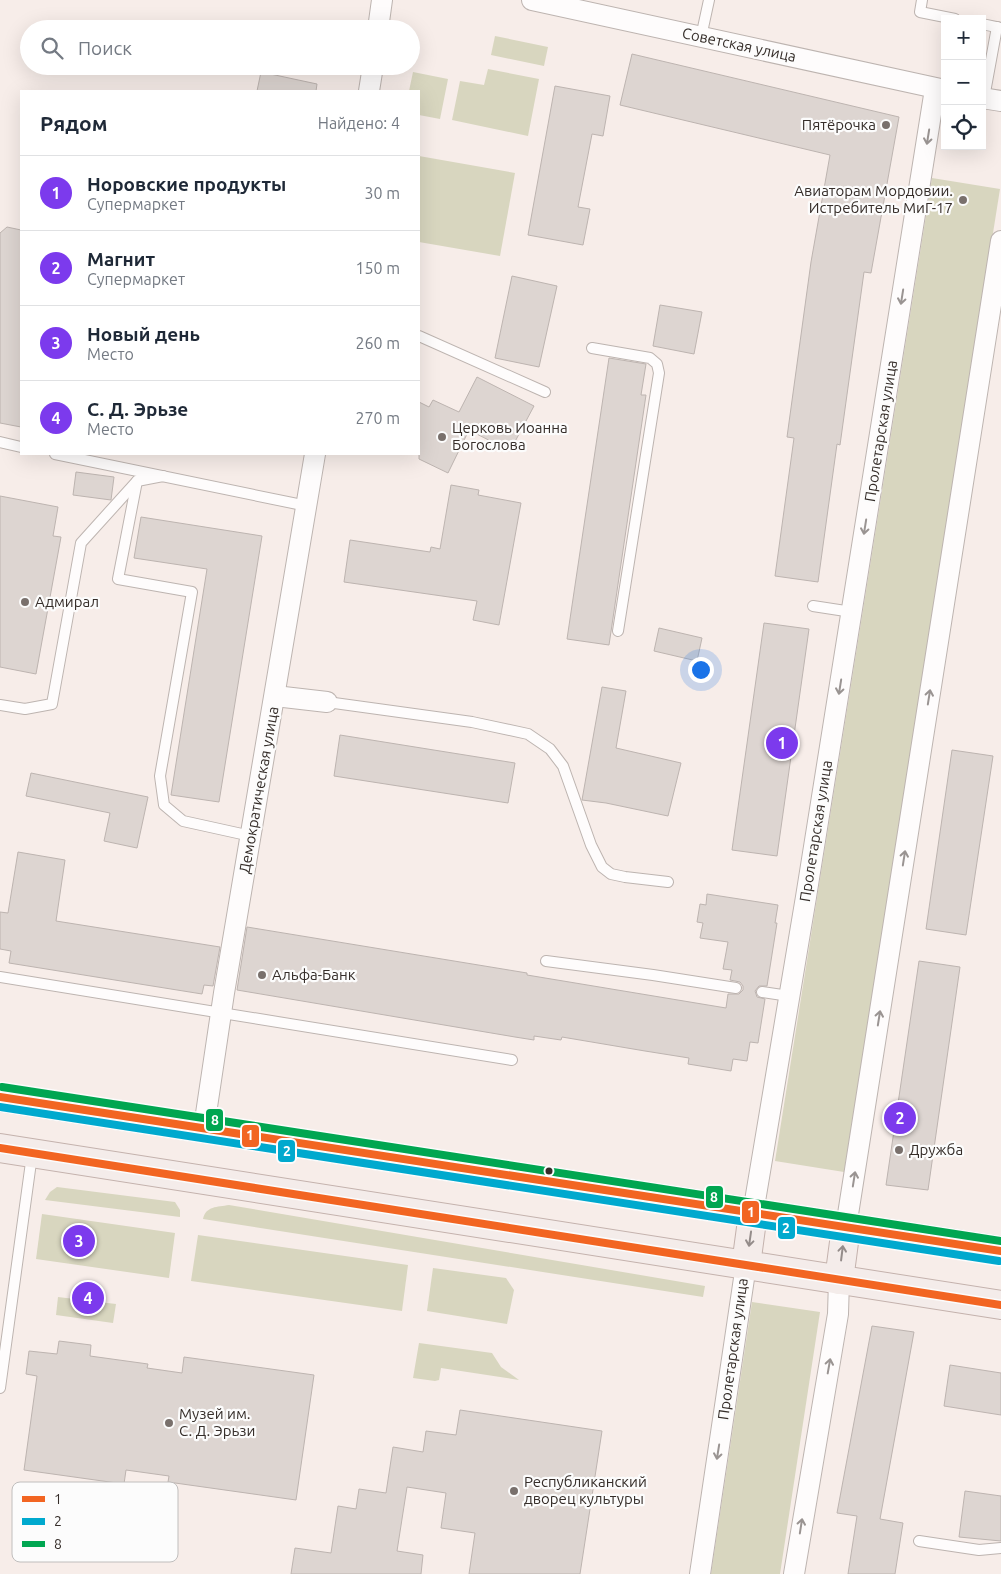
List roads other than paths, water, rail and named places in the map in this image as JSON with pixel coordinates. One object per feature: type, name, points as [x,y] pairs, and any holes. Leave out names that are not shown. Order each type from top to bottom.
[{"type":"main road","points":[[0,1097],[204,1127],[1001,1252]]},
{"type":"main road","points":[[0,1148],[1001,1304]]},
{"type":"main road","name":"Пролетарская улица","points":[[746,1265],[753,1213]]},
{"type":"main road","points":[[839,1280],[846,1227]]},
{"type":"street","points":[[379,20],[382,0]]},
{"type":"street","name":"Советская улица","points":[[532,0],[940,89]]},
{"type":"street","points":[[369,90],[372,75]]},
{"type":"street","name":"Пролетарская улица","points":[[753,1213],[940,89]]},
{"type":"street","points":[[846,1227],[1001,241]]},
{"type":"street","name":"Демократическая улица","points":[[204,1127],[221,1014],[315,455]]},
{"type":"street","points":[[275,696],[327,702]]},
{"type":"street","name":"Пролетарская улица","points":[[700,1574],[746,1265]]},
{"type":"street","points":[[794,1574],[838,1314],[839,1280]]},
{"type":"lane","points":[[701,37],[709,0]]},
{"type":"lane","points":[[922,0],[920,12],[941,16]]},
{"type":"lane","points":[[986,25],[999,27],[989,99]]},
{"type":"lane","points":[[420,336],[545,392]]},
{"type":"lane","points":[[592,348],[650,358],[657,364],[659,373],[618,631]]},
{"type":"lane","points":[[0,442],[20,447]]},
{"type":"lane","points":[[60,455],[307,506]]},
{"type":"lane","points":[[0,705],[25,710],[52,704],[81,543],[137,481],[163,476]]},
{"type":"lane","points":[[137,481],[118,579],[192,592],[160,776],[164,804],[183,821],[251,836]]},
{"type":"lane","points":[[813,606],[852,612]]},
{"type":"lane","points":[[327,702],[472,722],[528,734],[550,749],[563,766],[591,845],[602,867],[611,874],[668,882]]},
{"type":"lane","points":[[546,961],[736,988]]},
{"type":"lane","points":[[0,977],[512,1060]]},
{"type":"lane","points":[[762,992],[789,996]]},
{"type":"lane","points":[[0,1388],[33,1154]]},
{"type":"lane","points":[[919,1541],[979,1550],[1001,1548]]},
{"type":"place","name":"Пятёрочка","points":[[886,125]]},
{"type":"place","name":"Авиаторам Мордовии. Истребитель МиГ-17","points":[[963,200]]},
{"type":"place","name":"Церковь Иоанна Богослова","points":[[442,437]]},
{"type":"place","name":"Адмирал","points":[[25,602]]},
{"type":"place","name":"Норовские продукты","points":[[782,743]]},
{"type":"place","name":"Альфа-Банк","points":[[262,975]]},
{"type":"place","name":"Магнит","points":[[900,1118]]},
{"type":"place","name":"Дружба","points":[[899,1150]]},
{"type":"place","name":"Новый день","points":[[79,1241]]},
{"type":"place","name":"С. Д. Эрьзе","points":[[88,1298]]},
{"type":"place","name":"Музей им. С. Д. Эрьзи","points":[[169,1423]]},
{"type":"place","name":"Республиканский дворец культуры","points":[[514,1491]]}]
